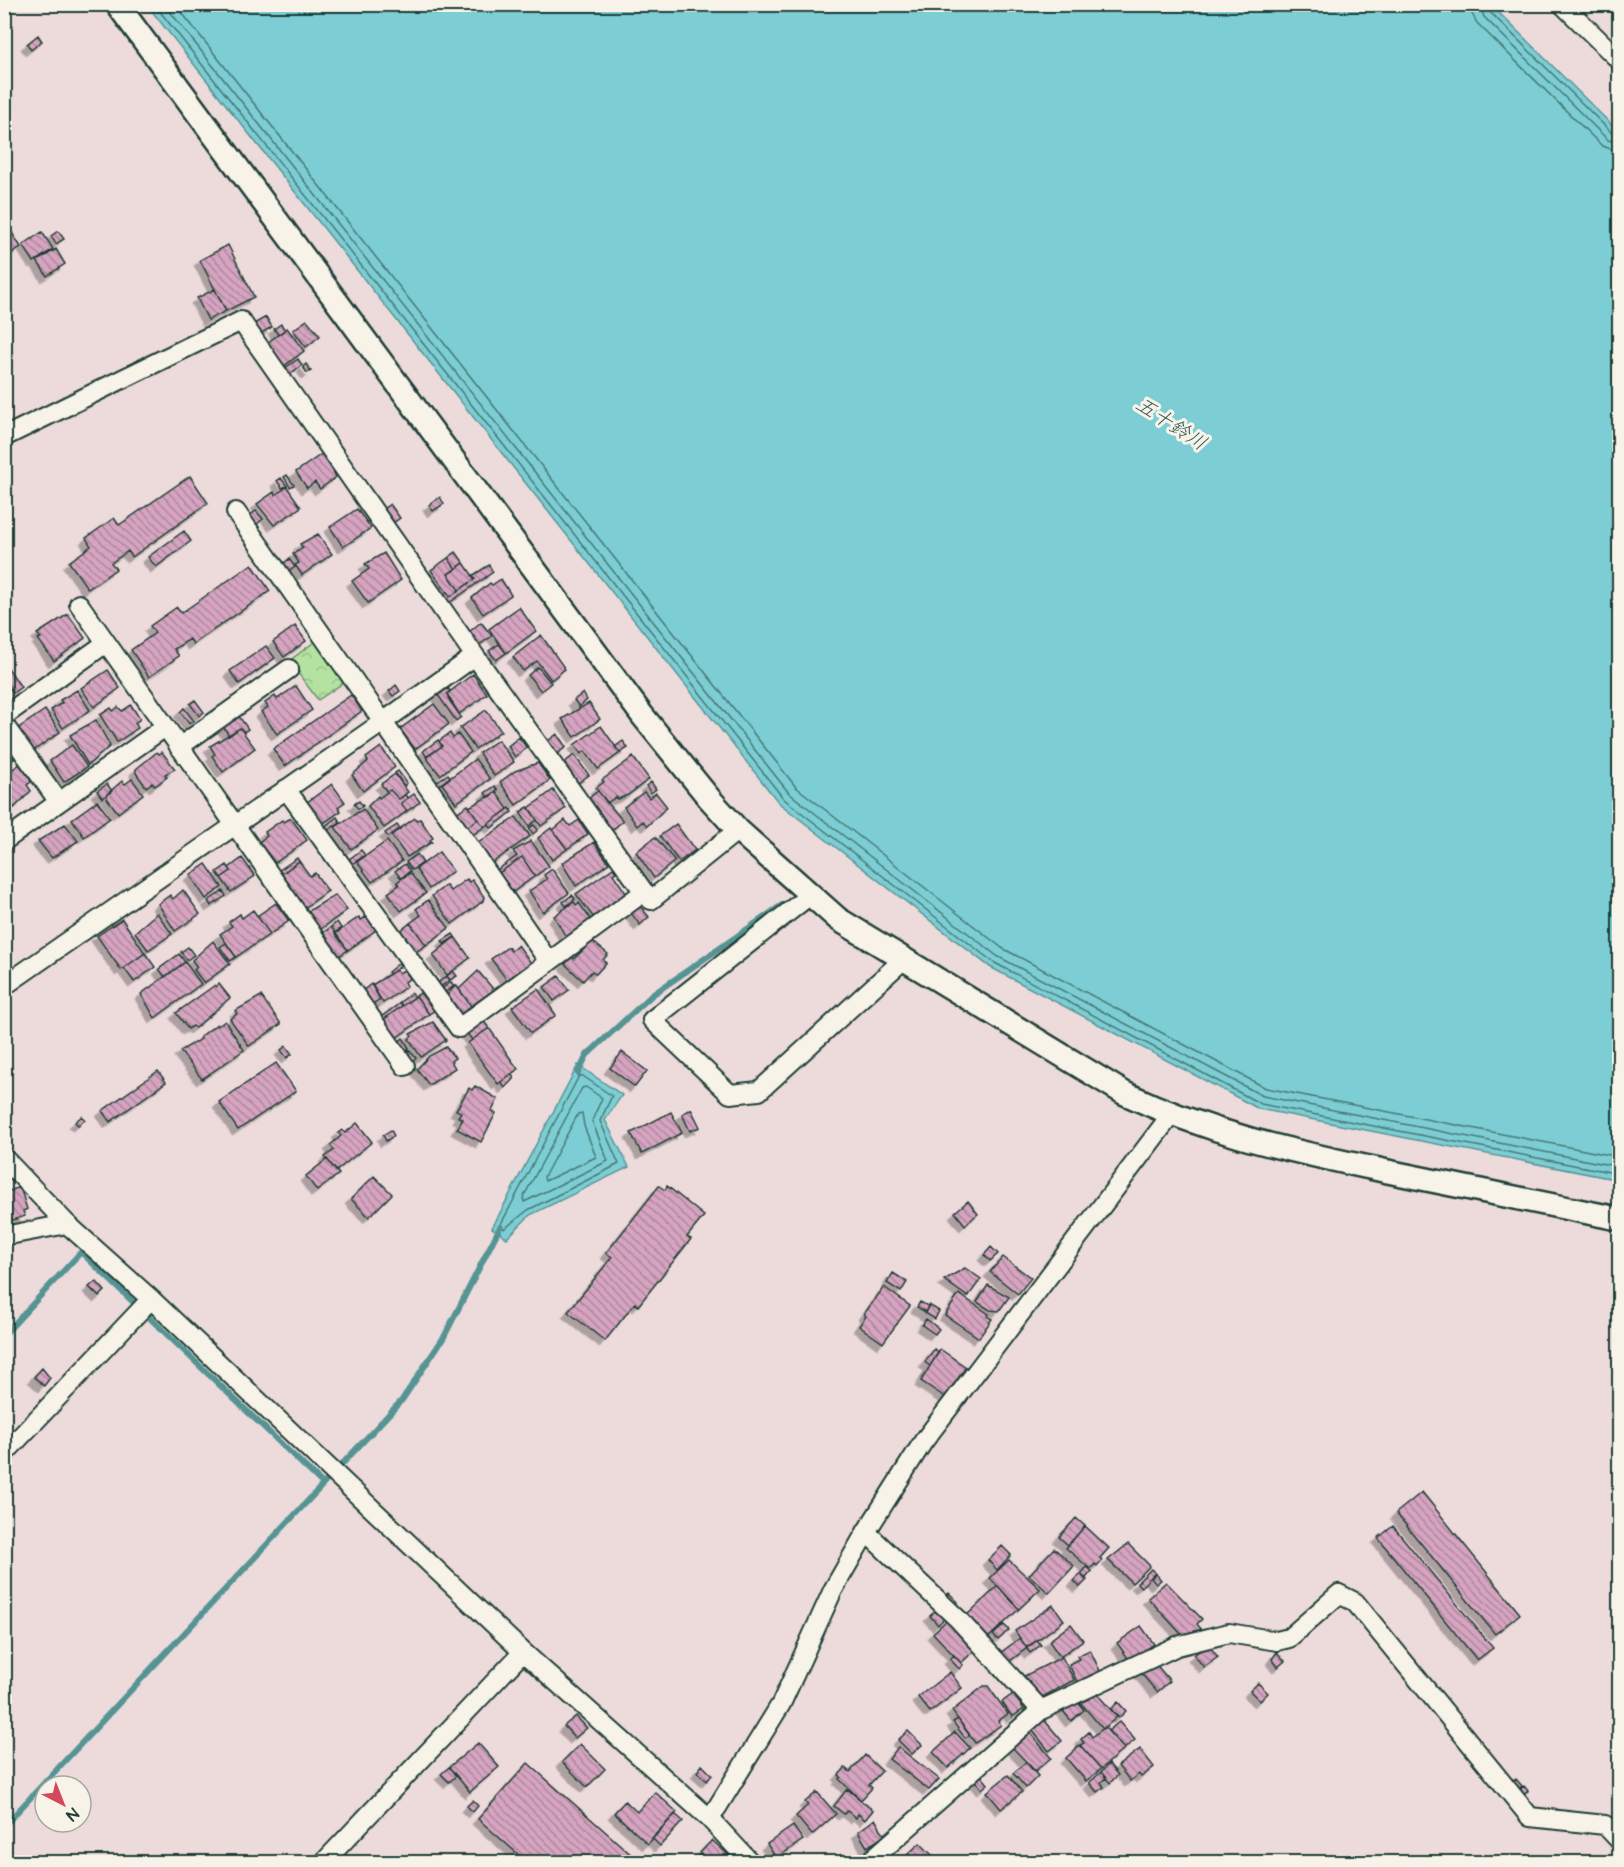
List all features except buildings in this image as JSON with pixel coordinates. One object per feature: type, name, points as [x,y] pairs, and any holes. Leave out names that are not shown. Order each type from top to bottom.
[{"type":"street","points":[[117,4],[642,715],[738,830],[838,920],[1124,1093],[1171,1115],[1228,1135],[1301,1154],[1620,1219]]},
{"type":"street","points":[[1562,4],[1620,61]]},
{"type":"street","points":[[4,437],[241,321],[475,656],[651,900],[738,830]]},
{"type":"street","points":[[236,512],[549,962]]},
{"type":"street","points":[[79,604],[405,1066]]},
{"type":"street","points":[[4,716],[106,643]]},
{"type":"street","points":[[4,986],[475,656]]},
{"type":"street","points":[[179,747],[289,669]]},
{"type":"street","points":[[4,725],[59,802]]},
{"type":"street","points":[[4,841],[165,727]]},
{"type":"street","points":[[286,789],[459,1028],[644,892]]},
{"type":"street","points":[[810,895],[652,1020],[730,1094],[759,1091],[904,959]]},
{"type":"street","points":[[710,1819],[781,1704],[833,1590],[866,1532],[923,1442],[1171,1115]]},
{"type":"street","points":[[4,1158],[67,1224],[152,1299],[523,1652],[710,1819],[750,1863]]},
{"type":"street","points":[[4,1236],[67,1224]]},
{"type":"street","points":[[4,1454],[152,1299]]},
{"type":"street","points":[[866,1532],[957,1619],[1041,1710]]},
{"type":"street","points":[[869,1863],[1041,1710],[1177,1646],[1229,1633],[1277,1641],[1289,1638],[1339,1594],[1354,1602],[1530,1817],[1605,1825],[1620,1841]]},
{"type":"street","points":[[324,1863],[523,1652]]},
{"type":"green space","points":[[317,640],[346,681],[318,700],[289,661]]},
{"type":"water","name":"五十鈴川","points":[[147,5],[1491,5],[1619,132],[1619,1180],[1259,1109],[990,967],[779,803]]},
{"type":"water","points":[[578,1065],[622,1095],[605,1120],[629,1167],[530,1215],[507,1238],[492,1228]]},
{"type":"waterway","points":[[578,1073],[587,1055],[652,995],[782,905]]},
{"type":"waterway","points":[[4,1826],[402,1400],[444,1337],[500,1227]]},
{"type":"waterway","points":[[4,1335],[81,1252],[323,1484]]}]
